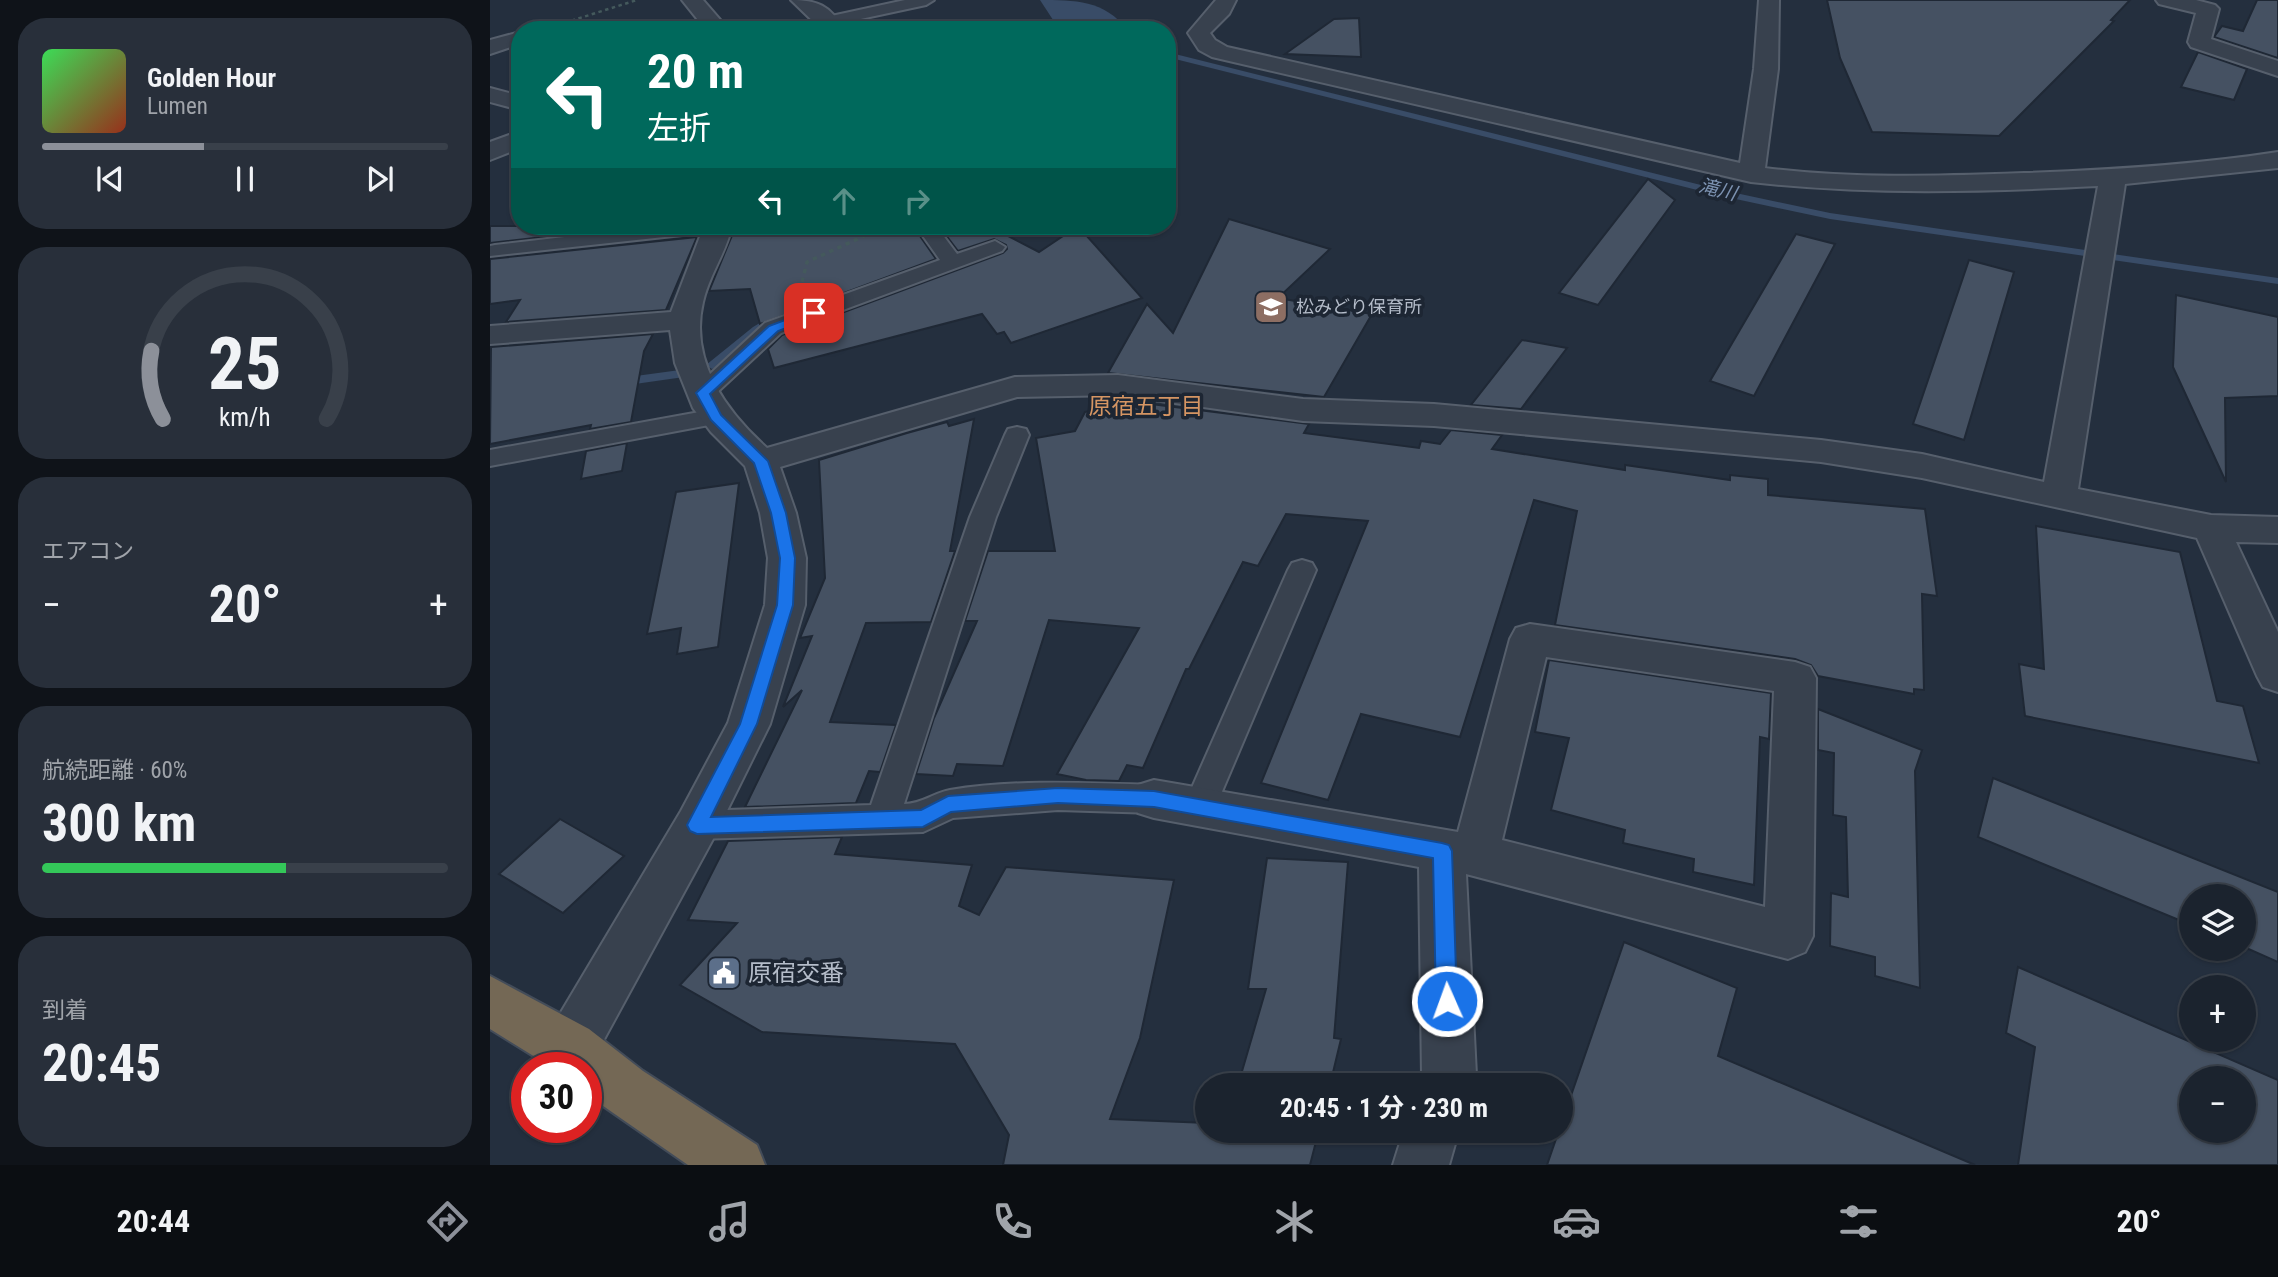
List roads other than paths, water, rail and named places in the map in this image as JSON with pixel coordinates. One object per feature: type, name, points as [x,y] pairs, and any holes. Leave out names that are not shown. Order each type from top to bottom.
[{"type":"highway","points":[[490,1001],[570,1048],[715,1159]]},
{"type":"street","points":[[692,0],[712,21]]},
{"type":"street","points":[[801,0],[825,21]]},
{"type":"street","points":[[1226,0],[1221,11],[1206,22],[1199,33],[1207,45],[1220,52],[1751,174],[1816,184],[1898,186],[2113,178],[2278,160]]},
{"type":"street","points":[[1751,174],[1766,69],[1769,0]]},
{"type":"street","points":[[2166,0],[2208,9],[2199,43],[2278,69]]},
{"type":"street","points":[[490,47],[511,40]]},
{"type":"street","points":[[490,95],[511,101]]},
{"type":"street","points":[[490,152],[511,142]]},
{"type":"street","points":[[2059,497],[2113,178]]},
{"type":"street","points":[[570,1048],[697,825],[749,724],[785,605],[787,558],[778,513],[761,461],[709,405],[685,338],[689,300],[715,244],[716,235]]},
{"type":"street","points":[[490,335],[685,320]]},
{"type":"street","points":[[761,461],[1015,387],[1118,384],[1303,410],[1434,415],[1821,451],[1922,466],[2211,528],[2278,530]]},
{"type":"street","points":[[2211,528],[2278,676]]},
{"type":"street","points":[[1154,799],[1459,853],[1788,936],[1795,678],[1530,639],[1459,853],[1449,1073]]},
{"type":"street","points":[[1421,1165],[1428,1143]]},
{"type":"lane","points":[[849,21],[926,0]]},
{"type":"lane","points":[[530,247],[536,235]]},
{"type":"lane","points":[[495,251],[633,235]]},
{"type":"lane","points":[[933,235],[953,263]]},
{"type":"lane","points":[[490,458],[709,405],[773,328],[995,247]]},
{"type":"lane","points":[[883,819],[983,517],[1017,435]]},
{"type":"lane","points":[[1199,807],[1302,570]]},
{"type":"lane","points":[[697,825],[923,818],[948,804],[1058,796],[1154,799]]},
{"type":"waterway","name":"滝川","points":[[1064,0],[1075,15],[1086,21]]},
{"type":"waterway","name":"滝川","points":[[1176,56],[1717,192],[1830,216],[2278,281]]},
{"type":"waterway","points":[[712,365],[757,329],[782,314],[871,286]]},
{"type":"waterway","points":[[621,382],[680,374]]},
{"type":"place","name":"松みどり保育所","points":[[1271,307]]},
{"type":"place","name":"原宿交番","points":[[724,973]]},
{"type":"district","name":"原宿五丁目","points":[[1146,406]]}]
